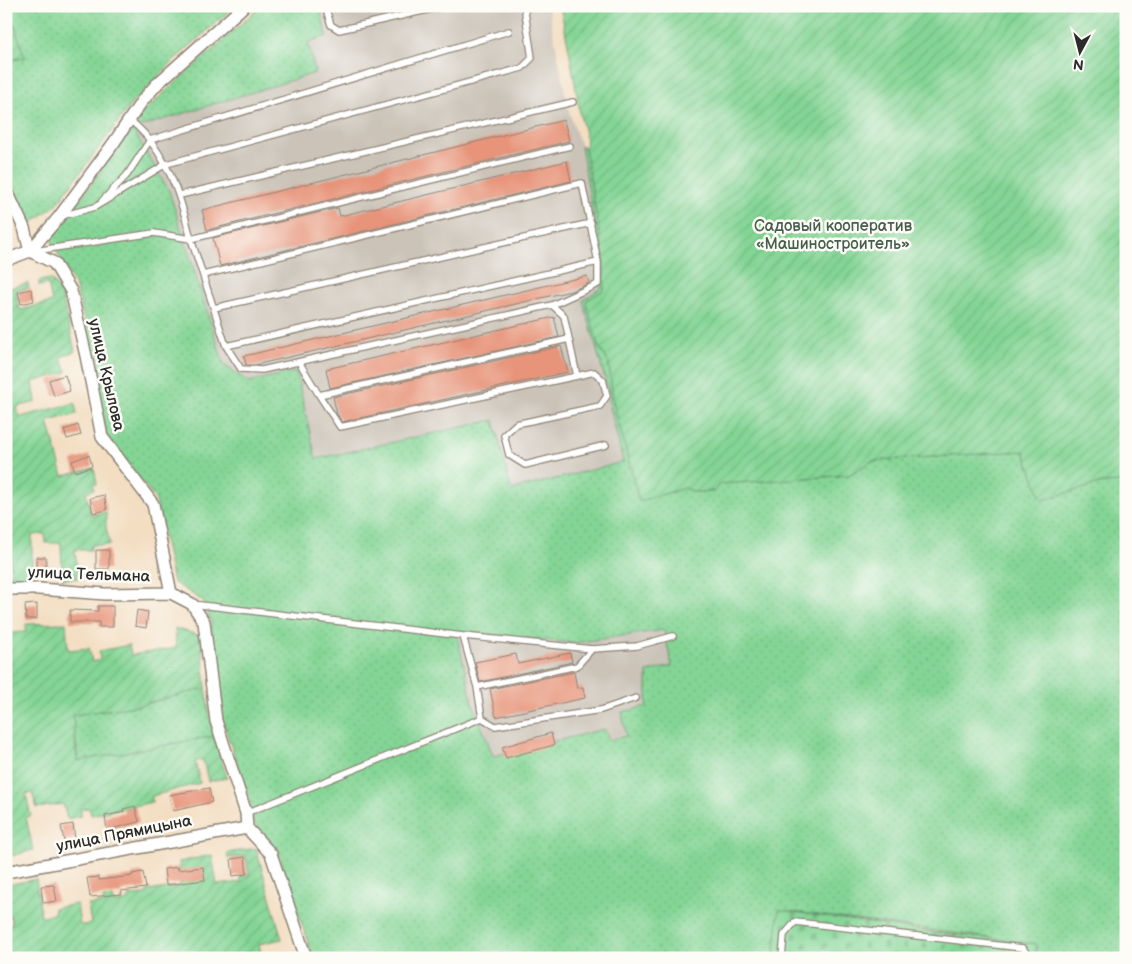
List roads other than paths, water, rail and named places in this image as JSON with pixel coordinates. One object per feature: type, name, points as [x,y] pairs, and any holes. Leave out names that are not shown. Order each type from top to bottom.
[{"type":"street","points":[[6,260],[30,251],[59,217],[113,144],[142,100],[157,84],[244,6]]},
{"type":"street","points":[[6,189],[24,228],[30,251]]},
{"type":"street","name":"улица Крылова","points":[[30,251],[54,263],[71,291],[102,437],[152,504],[171,593]]},
{"type":"street","name":"улица Тельмана","points":[[6,589],[39,589],[105,594],[171,593]]},
{"type":"street","points":[[171,593],[192,604],[204,622],[216,721],[246,813],[248,828],[271,854],[306,958]]},
{"type":"street","name":"улица Прямицына","points":[[6,872],[248,828]]},
{"type":"lane","points":[[325,6],[331,25],[339,30],[445,6]]},
{"type":"lane","points":[[59,217],[96,207],[166,164],[522,68],[532,58],[524,6]]},
{"type":"lane","points":[[96,207],[127,175],[150,140],[509,31]]},
{"type":"lane","points":[[180,195],[573,102]]},
{"type":"lane","points":[[129,119],[150,140],[166,164],[180,195],[191,239],[226,346],[241,369],[262,370],[552,305],[598,284],[598,262],[582,183],[203,275]]},
{"type":"lane","points":[[30,251],[154,234],[191,239],[570,146]]},
{"type":"lane","points":[[214,308],[591,223]]},
{"type":"lane","points":[[226,346],[598,262]]},
{"type":"lane","points":[[552,305],[564,316],[576,376]]},
{"type":"lane","points":[[319,395],[569,339]]},
{"type":"lane","points":[[299,362],[340,428],[594,372],[603,380],[607,396],[600,406],[516,424],[504,435],[509,455],[525,464],[606,445]]},
{"type":"lane","points":[[192,604],[463,636],[592,649],[637,646],[673,636]]},
{"type":"lane","points":[[463,636],[477,687],[482,718]]},
{"type":"lane","points":[[477,687],[577,666],[592,649]]},
{"type":"lane","points":[[482,718],[496,726],[601,710],[636,698]]},
{"type":"lane","points":[[246,813],[482,718]]},
{"type":"lane","points":[[782,958],[784,935],[795,922],[1023,948],[1030,958]]},
{"type":"park label","name":"Садовый кооператив «Машиностроитель»","points":[[833,235]]}]
